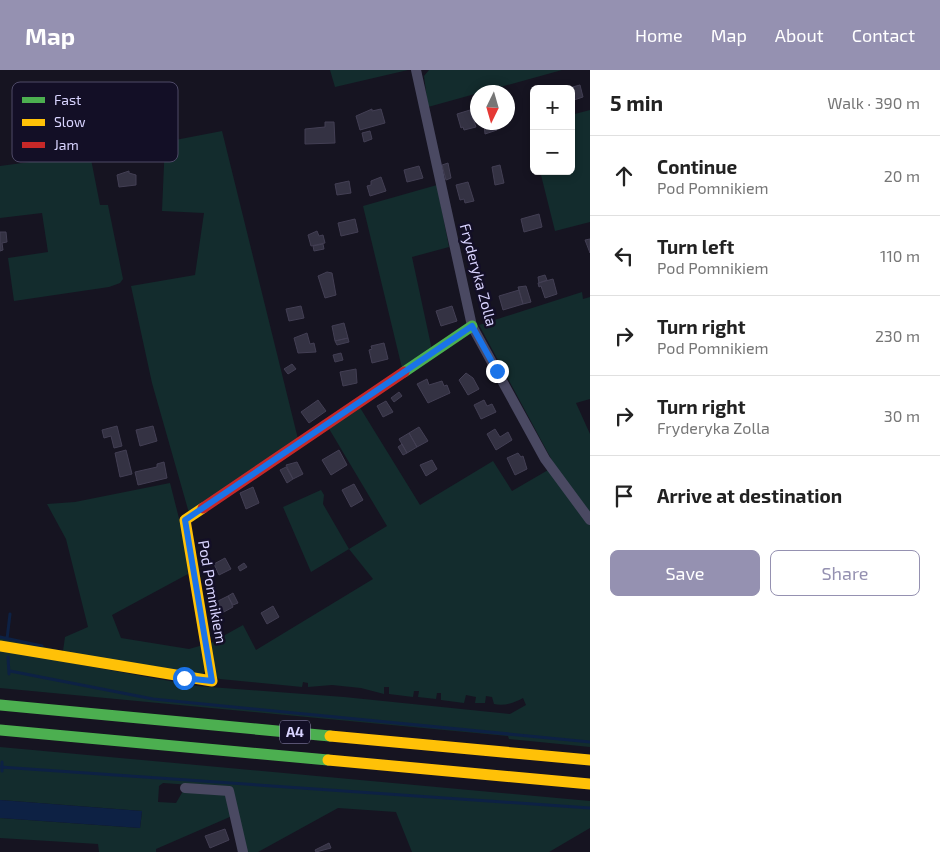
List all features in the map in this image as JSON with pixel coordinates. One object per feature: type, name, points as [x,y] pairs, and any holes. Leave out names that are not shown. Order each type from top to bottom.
[{"type":"main road","name":"Pod Pomnikiem","points":[[0,646],[212,681],[185,520],[472,326]]},
{"type":"main road","name":"A4","points":[[0,706],[590,760]]},
{"type":"main road","name":"A4","points":[[0,730],[590,784]]},
{"type":"street","name":"Fryderyka Zolla","points":[[416,70],[472,326],[546,459],[590,520]]},
{"type":"street","points":[[185,788],[229,791],[243,852]]},
{"type":"green space","points":[[330,70],[408,70],[335,87]]},
{"type":"green space","points":[[429,70],[562,70],[508,85],[470,85],[470,95],[428,107],[424,76]]},
{"type":"green space","points":[[590,110],[590,222],[555,231],[541,175],[575,175],[575,114]]},
{"type":"green space","points":[[222,131],[298,439],[189,513],[152,383],[131,286],[195,275],[204,213],[162,211],[164,162],[178,162],[178,139]]},
{"type":"green space","points":[[30,162],[92,162],[100,205],[108,205],[123,279],[120,283],[109,287],[14,301],[8,258],[48,252],[42,213],[0,218],[0,166]]},
{"type":"green space","points":[[437,185],[449,247],[412,257],[432,350],[402,368],[363,206]]},
{"type":"green space","points":[[582,292],[583,299],[590,297],[590,399],[576,403],[590,434],[590,514],[574,505],[590,525],[590,747],[509,739],[508,736],[0,688],[0,650],[197,686],[344,697],[510,714],[526,705],[523,698],[509,704],[498,705],[494,704],[492,697],[486,696],[485,703],[475,703],[476,697],[466,695],[464,703],[441,700],[441,693],[437,693],[436,699],[418,697],[419,691],[414,691],[413,697],[389,694],[389,687],[384,687],[384,694],[361,688],[332,685],[308,687],[308,683],[303,682],[302,687],[217,678],[209,644],[243,625],[256,650],[373,579],[349,549],[387,526],[328,427],[359,406],[420,505],[493,461],[512,491],[555,466],[479,325]]},
{"type":"green space","points":[[170,483],[183,534],[188,574],[112,615],[121,638],[189,649],[203,645],[207,668],[203,674],[0,642],[0,637],[63,651],[65,637],[88,627],[66,539],[47,504],[75,502]]},
{"type":"green space","points":[[321,490],[324,495],[323,504],[349,549],[311,572],[283,507]]},
{"type":"green space","points":[[0,747],[590,801],[590,828],[549,852],[412,852],[396,812],[338,808],[258,852],[245,852],[233,788],[163,783],[159,786],[158,802],[176,803],[183,791],[228,794],[232,816],[156,849],[156,852],[99,852],[98,844],[0,838],[0,818],[140,828],[142,811],[0,800]]},
{"type":"water","points":[[0,800],[142,811],[140,828],[0,818]]},
{"type":"building","points":[[580,85],[583,97],[575,100],[575,86]]},
{"type":"building","points":[[372,109],[372,111],[381,109],[385,123],[360,130],[356,116]]},
{"type":"building","points":[[470,110],[470,128],[464,130],[463,127],[461,128],[457,114]]},
{"type":"building","points":[[325,122],[334,122],[335,143],[305,144],[305,129],[325,127]]},
{"type":"building","points":[[485,130],[497,130],[485,134]]},
{"type":"building","points":[[370,131],[372,139],[364,142],[362,133]]},
{"type":"building","points":[[448,163],[451,178],[446,180],[442,165]]},
{"type":"building","points":[[500,165],[504,183],[495,185],[492,167]]},
{"type":"building","points":[[419,166],[423,178],[407,182],[404,170]]},
{"type":"building","points":[[129,171],[129,173],[136,175],[136,185],[119,187],[117,175]]},
{"type":"building","points":[[381,177],[386,191],[370,196],[367,186],[371,185],[371,181]]},
{"type":"building","points":[[349,181],[351,193],[337,195],[335,184]]},
{"type":"building","points":[[468,182],[474,201],[465,203],[464,199],[460,200],[456,185]]},
{"type":"building","points":[[539,214],[542,227],[524,232],[521,219]]},
{"type":"building","points":[[355,219],[358,232],[341,236],[338,223]]},
{"type":"building","points":[[317,231],[319,236],[323,235],[325,243],[311,246],[308,235]]},
{"type":"building","points":[[0,232],[6,232],[7,242],[2,243],[3,250],[0,251]]},
{"type":"building","points":[[590,239],[590,253],[585,240]]},
{"type":"building","points":[[323,244],[324,249],[314,251],[313,246]]},
{"type":"building","points":[[327,272],[332,273],[336,295],[325,298],[318,276]]},
{"type":"building","points":[[545,275],[547,280],[539,283],[538,277]]},
{"type":"building","points":[[553,279],[557,294],[545,298],[538,283]]},
{"type":"building","points":[[526,286],[531,302],[523,304],[518,287]]},
{"type":"building","points":[[519,290],[523,304],[503,310],[499,296]]},
{"type":"building","points":[[301,306],[304,318],[289,321],[286,309]]},
{"type":"building","points":[[452,306],[457,321],[441,326],[436,311]]},
{"type":"building","points":[[344,323],[348,338],[335,341],[332,326]]},
{"type":"building","points":[[307,333],[310,344],[314,343],[316,352],[298,353],[294,338]]},
{"type":"building","points":[[348,338],[349,342],[337,345],[335,341]]},
{"type":"building","points":[[384,343],[388,359],[372,363],[369,350],[372,349],[371,346]]},
{"type":"building","points":[[341,353],[343,360],[335,362],[333,355]]},
{"type":"building","points":[[292,364],[296,369],[288,374],[284,369]]},
{"type":"building","points":[[356,369],[357,383],[343,386],[340,372]]},
{"type":"building","points":[[466,373],[473,378],[479,389],[468,395],[459,380]]},
{"type":"building","points":[[427,379],[429,385],[442,381],[444,386],[447,385],[450,393],[428,403],[417,384]]},
{"type":"building","points":[[399,392],[402,396],[394,402],[391,398]]},
{"type":"building","points":[[318,400],[326,411],[309,423],[301,412]]},
{"type":"building","points":[[484,400],[487,406],[492,404],[496,412],[481,419],[474,405]]},
{"type":"building","points":[[386,401],[393,412],[383,417],[377,406]]},
{"type":"building","points":[[117,426],[122,446],[114,448],[111,436],[104,438],[102,430]]},
{"type":"building","points":[[153,426],[157,441],[140,446],[136,430]]},
{"type":"building","points":[[419,427],[428,441],[417,447],[409,433]]},
{"type":"building","points":[[495,429],[500,437],[508,432],[512,440],[496,450],[487,434]]},
{"type":"building","points":[[409,433],[417,447],[407,453],[399,439]]},
{"type":"building","points":[[402,444],[407,453],[403,455],[398,447]]},
{"type":"building","points":[[126,450],[132,474],[120,477],[115,453]]},
{"type":"building","points":[[339,450],[347,465],[331,475],[322,460]]},
{"type":"building","points":[[518,453],[521,457],[523,456],[527,469],[515,475],[507,458]]},
{"type":"building","points":[[432,460],[437,469],[426,476],[420,465]]},
{"type":"building","points":[[164,462],[167,478],[138,485],[135,472],[157,467],[157,464]]},
{"type":"building","points":[[297,462],[303,474],[293,479],[286,465]]},
{"type":"building","points":[[286,467],[293,479],[287,483],[280,470]]},
{"type":"building","points":[[354,484],[363,500],[351,507],[342,490]]},
{"type":"building","points":[[253,487],[259,503],[246,509],[240,493]]},
{"type":"building","points":[[225,558],[231,569],[219,575],[214,564]]},
{"type":"building","points":[[244,563],[247,567],[240,571],[238,567]]},
{"type":"building","points":[[233,593],[238,603],[233,605],[228,596]]},
{"type":"building","points":[[228,596],[233,607],[222,613],[216,602]]},
{"type":"building","points":[[273,606],[279,617],[267,624],[261,613]]},
{"type":"building","points":[[225,829],[229,840],[210,848],[205,836]]},
{"type":"building","points":[[329,843],[331,848],[316,852],[315,850]]},
{"type":"waterway","points":[[7,639],[10,614]]},
{"type":"waterway","points":[[0,637],[42,646]]},
{"type":"waterway","points":[[8,657],[9,674]]},
{"type":"waterway","points":[[10,671],[153,699],[590,742]]},
{"type":"waterway","points":[[2,762],[2,771]]},
{"type":"waterway","points":[[0,767],[590,808]]},
{"type":"traffic: fast","points":[[404,372],[472,326]]},
{"type":"traffic: fast","points":[[0,705],[330,736]]},
{"type":"traffic: fast","points":[[0,730],[328,760]]},
{"type":"traffic: slow","points":[[0,646],[212,681],[185,520],[203,508]]},
{"type":"traffic: slow","points":[[330,736],[590,760]]},
{"type":"traffic: slow","points":[[328,760],[590,784]]},
{"type":"traffic: jam","points":[[203,508],[404,372]]},
{"type":"route","points":[[184,678],[212,681],[185,520],[472,326],[497,371]]}]
